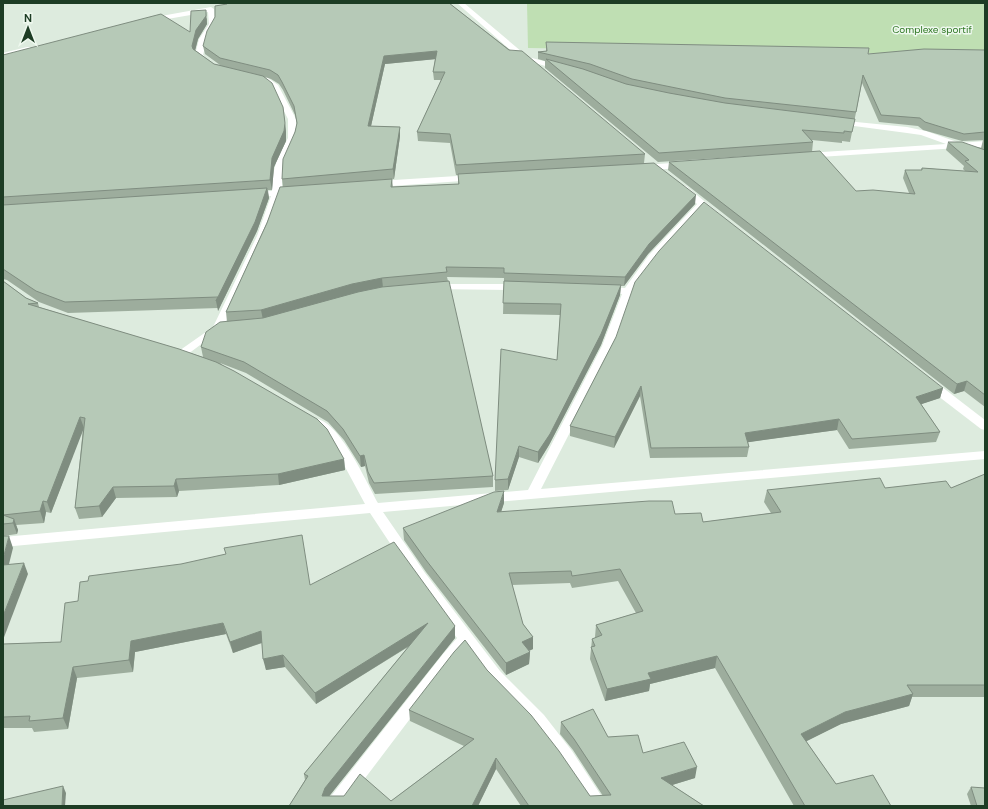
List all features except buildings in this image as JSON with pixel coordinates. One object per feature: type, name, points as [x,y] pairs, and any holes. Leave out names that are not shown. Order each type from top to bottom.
[{"type":"street","points":[[460,3],[546,75]]},
{"type":"street","points":[[140,22],[214,8],[212,24],[203,39],[199,55],[206,64],[216,69]]},
{"type":"street","points":[[3,55],[33,47]]},
{"type":"street","points":[[527,60],[571,71]]},
{"type":"street","points":[[180,355],[218,328],[242,274],[262,236],[277,193],[277,178],[282,159],[292,138],[292,119],[275,87],[265,80],[254,78]]},
{"type":"street","points":[[833,122],[923,133],[961,145],[985,155]]},
{"type":"street","points":[[796,157],[985,144]]},
{"type":"street","points":[[643,157],[720,218]]},
{"type":"street","points":[[632,168],[695,164]]},
{"type":"street","points":[[369,185],[485,177]]},
{"type":"street","points":[[246,195],[300,191]]},
{"type":"street","points":[[532,494],[608,346],[628,291],[653,257],[702,204]]},
{"type":"street","points":[[425,288],[452,286],[530,288]]},
{"type":"street","points":[[591,290],[628,291]]},
{"type":"street","points":[[218,328],[232,328]]},
{"type":"street","points":[[168,350],[194,360]]},
{"type":"street","points":[[923,378],[985,426]]},
{"type":"street","points":[[303,414],[323,426],[334,436],[374,509],[420,577],[494,676],[538,720],[566,756],[599,806]]},
{"type":"street","points":[[3,542],[985,455]]},
{"type":"street","points":[[334,806],[448,658],[466,638]]},
{"type":"green space","name":"Complexe sportif","points":[[527,3],[985,3],[985,55],[528,48]]}]
